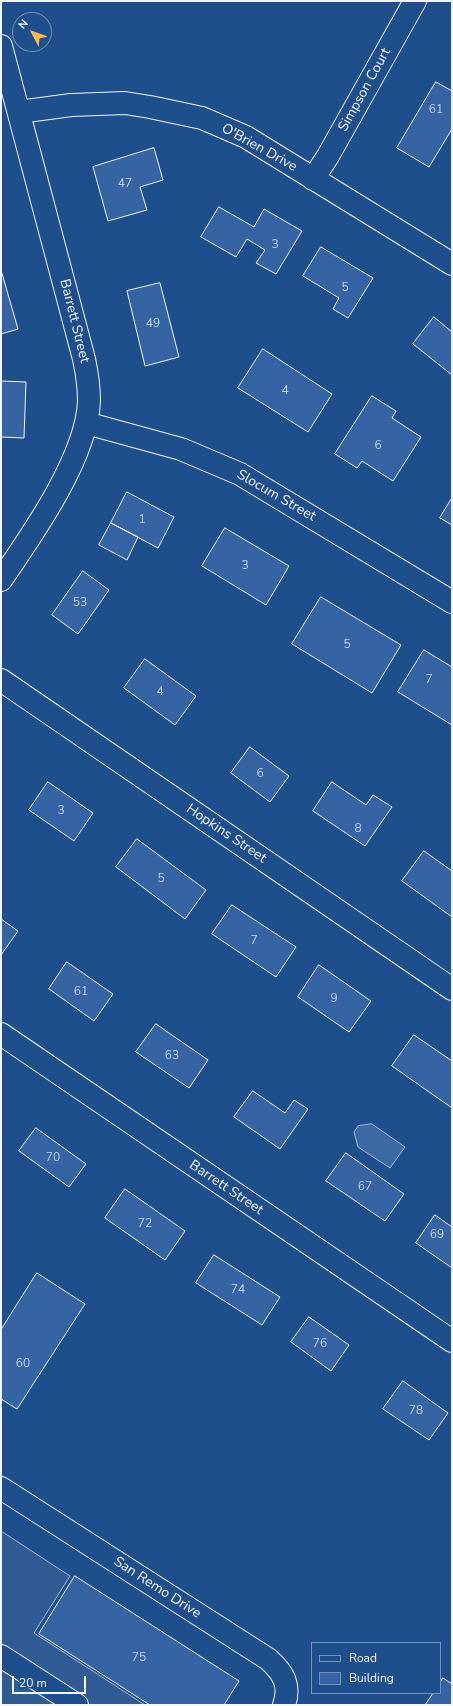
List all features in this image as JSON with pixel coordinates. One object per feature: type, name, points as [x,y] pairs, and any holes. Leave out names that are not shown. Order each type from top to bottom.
[{"type":"street","name":"Simpson Court","points":[[313,179],[328,156],[415,1]]},
{"type":"street","name":"Barrett Street","points":[[1,46],[84,359],[89,402],[86,423],[79,445],[56,495],[1,580]]},
{"type":"street","name":"O'Brien Drive","points":[[19,112],[98,103],[125,103],[202,118],[246,137],[452,264]]},
{"type":"street","name":"Slocum Street","points":[[86,423],[181,449],[240,474],[452,602]]},
{"type":"street","name":"Hopkins Street","points":[[1,680],[452,989]]},
{"type":"street","name":"Barrett Street","points":[[1,1034],[452,1341]]},
{"type":"street","name":"San Remo Drive","points":[[1,1488],[268,1659],[279,1668],[286,1680],[287,1696],[284,1705]]},
{"type":"street","points":[[1,1656],[77,1705]]},
{"type":"shaded area","points":[[372,1124],[405,1147],[390,1168],[358,1147],[354,1132],[358,1126]]},
{"type":"shaded area","points":[[1,1531],[70,1576],[34,1633],[145,1705],[1,1705]]},
{"type":"building","points":[[436,82],[452,91],[452,129],[429,167],[397,148]]},
{"type":"building","points":[[154,148],[163,180],[140,187],[147,210],[108,221],[93,167]]},
{"type":"building","points":[[219,207],[254,227],[264,209],[302,231],[276,274],[256,263],[265,250],[247,239],[236,257],[201,237]]},
{"type":"building","points":[[321,247],[373,278],[348,318],[333,309],[339,298],[303,276]]},
{"type":"building","points":[[1,270],[18,329],[1,334]]},
{"type":"building","points":[[160,283],[179,357],[145,366],[127,291]]},
{"type":"building","points":[[434,317],[452,332],[452,375],[413,344]]},
{"type":"building","points":[[263,349],[332,394],[308,432],[238,388]]},
{"type":"building","points":[[1,381],[26,382],[24,438],[1,437]]},
{"type":"building","points":[[372,396],[396,411],[392,418],[421,437],[393,481],[362,461],[357,468],[335,454]]},
{"type":"building","points":[[127,492],[174,517],[158,548],[111,523]]},
{"type":"building","points":[[452,498],[452,525],[440,518]]},
{"type":"building","points":[[111,523],[138,537],[127,560],[99,545]]},
{"type":"building","points":[[225,528],[289,566],[266,605],[202,566]]},
{"type":"building","points":[[83,571],[109,590],[78,634],[52,615]]},
{"type":"building","points":[[321,597],[401,645],[372,693],[292,644]]},
{"type":"building","points":[[424,650],[452,667],[452,725],[398,692]]},
{"type":"building","points":[[145,659],[196,696],[175,725],[124,688]]},
{"type":"building","points":[[250,747],[289,776],[270,802],[231,773]]},
{"type":"building","points":[[48,782],[93,813],[74,841],[29,810]]},
{"type":"building","points":[[332,782],[366,805],[373,795],[392,807],[365,846],[313,811]]},
{"type":"building","points":[[137,839],[206,890],[185,919],[116,867]]},
{"type":"building","points":[[424,851],[452,871],[452,917],[402,881]]},
{"type":"building","points":[[232,905],[296,947],[276,977],[212,934]]},
{"type":"building","points":[[1,919],[18,931],[1,955]]},
{"type":"building","points":[[67,962],[113,994],[94,1021],[49,989]]},
{"type":"building","points":[[319,965],[371,1001],[349,1032],[298,997]]},
{"type":"building","points":[[156,1024],[208,1060],[189,1088],[136,1052]]},
{"type":"building","points":[[414,1035],[452,1061],[452,1108],[392,1066]]},
{"type":"building","points":[[253,1091],[285,1113],[294,1100],[308,1109],[280,1149],[234,1117]]},
{"type":"building","points":[[36,1128],[86,1164],[69,1187],[19,1151]]},
{"type":"building","points":[[346,1153],[404,1194],[385,1221],[326,1181]]},
{"type":"building","points":[[125,1189],[185,1231],[165,1260],[105,1218]]},
{"type":"building","points":[[435,1215],[452,1227],[452,1268],[416,1243]]},
{"type":"building","points":[[214,1255],[280,1297],[262,1325],[196,1283]]},
{"type":"building","points":[[37,1273],[85,1304],[17,1409],[1,1399],[1,1330]]},
{"type":"building","points":[[309,1317],[349,1345],[331,1371],[291,1342]]},
{"type":"building","points":[[403,1381],[448,1413],[429,1440],[383,1409]]},
{"type":"building","points":[[75,1576],[239,1681],[224,1705],[150,1705],[39,1634]]},
{"type":"building","points":[[443,1678],[452,1684],[452,1705],[425,1705],[432,1694],[441,1694],[441,1681]]}]
